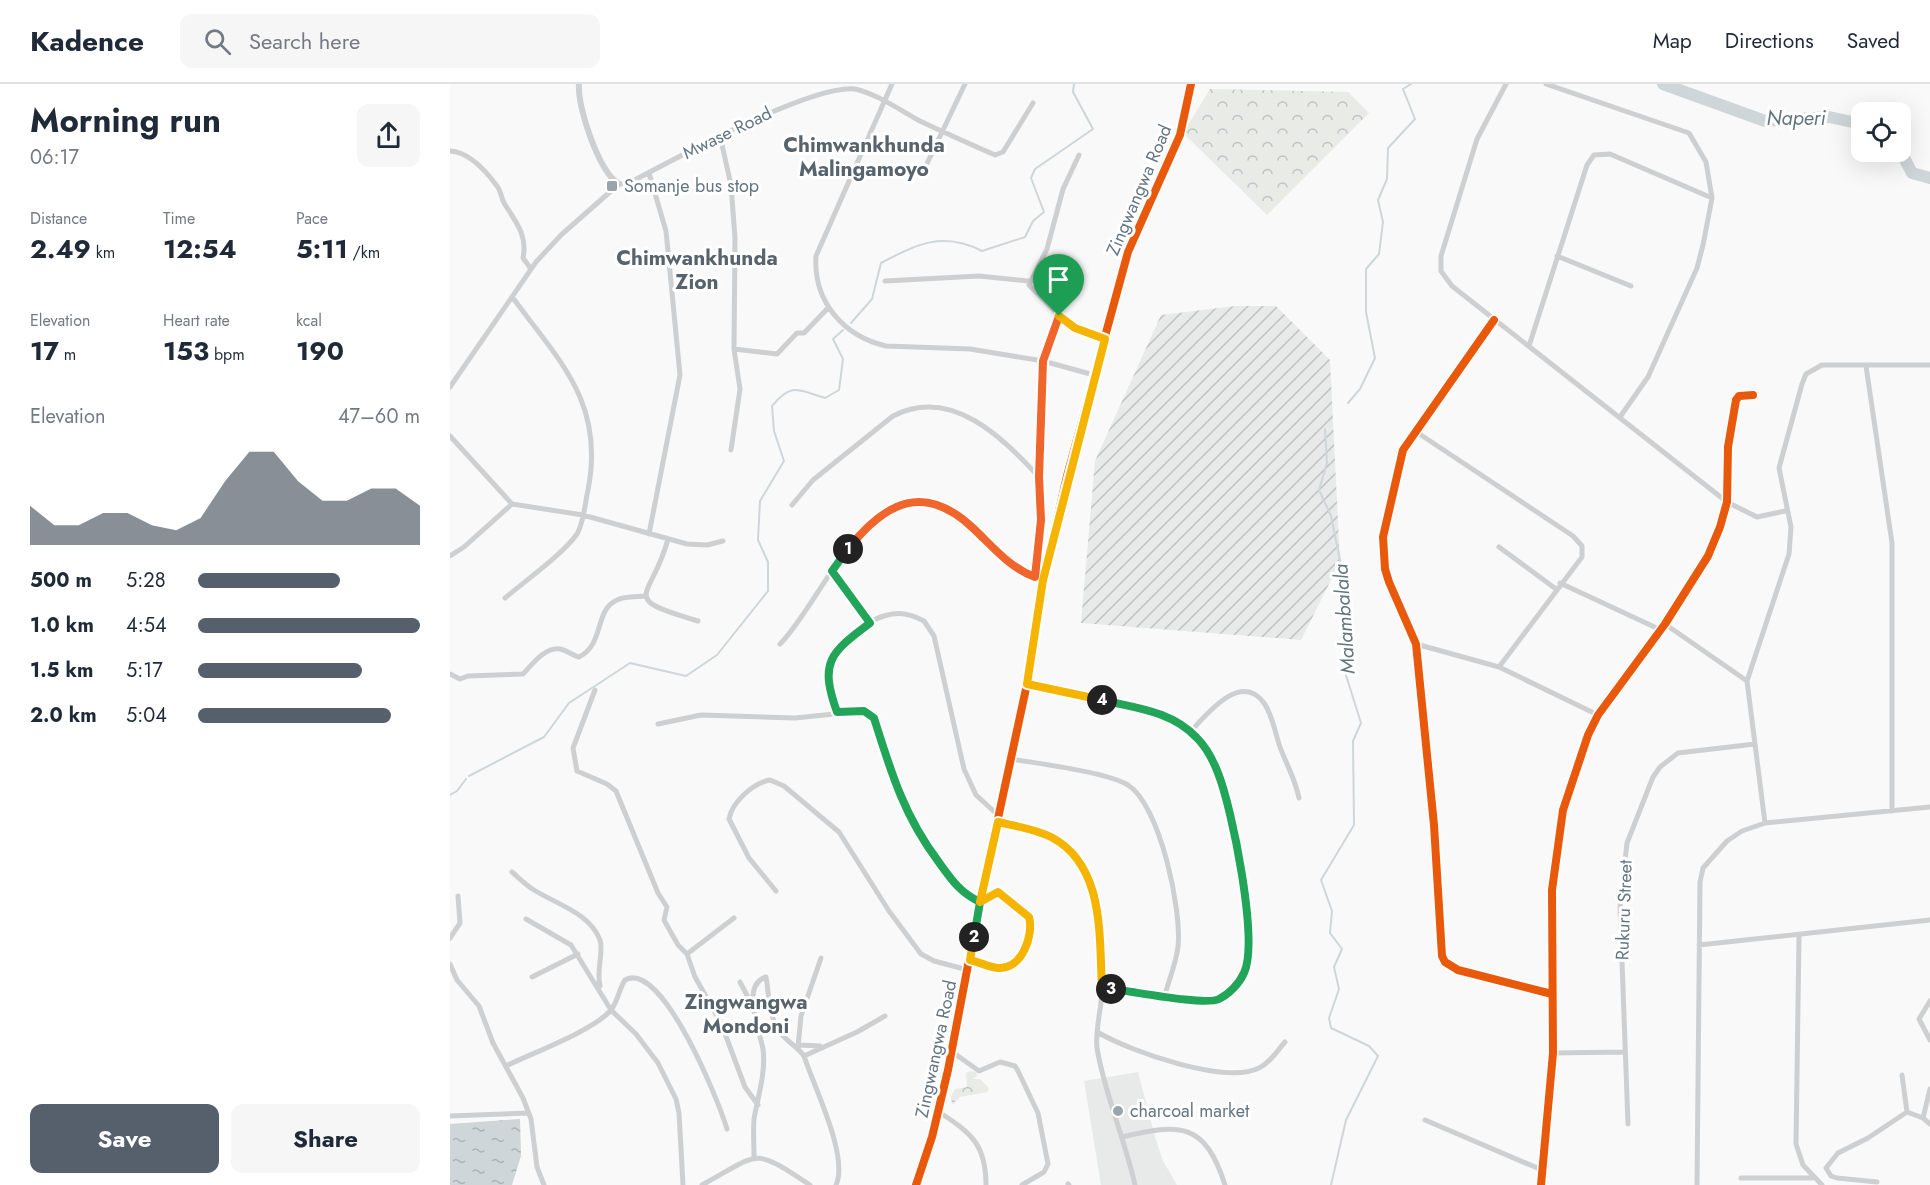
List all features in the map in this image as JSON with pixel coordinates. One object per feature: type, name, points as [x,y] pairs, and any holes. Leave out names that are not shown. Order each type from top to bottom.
[{"type":"street","points":[[579,84],[582,110],[599,154],[609,176],[619,184]]},
{"type":"street","points":[[892,84],[816,256],[816,281],[828,308],[847,329],[873,343],[886,346],[970,349],[1043,361],[1094,375]]},
{"type":"street","points":[[922,174],[965,84]]},
{"type":"street","name":"Zingwangwa Road","points":[[916,1185],[939,1112],[980,902],[1027,684],[1043,580],[1094,375],[1131,242],[1177,143],[1191,84]]},
{"type":"street","points":[[1506,84],[1477,139],[1440,266],[1445,278],[1494,320],[1727,502],[1757,517],[1785,511]]},
{"type":"street","points":[[1546,84],[1689,133],[1706,162],[1712,198],[1697,268],[1648,377],[1620,417]]},
{"type":"street","name":"Mwase Road","points":[[450,387],[548,247],[619,184],[629,183],[801,97],[838,86],[855,89],[941,131],[999,155],[1033,104]]},
{"type":"street","points":[[720,136],[734,212],[734,349],[740,389],[731,450]]},
{"type":"street","points":[[450,151],[467,154],[497,186],[505,204],[518,221],[525,247],[523,258],[531,269]]},
{"type":"street","points":[[1529,346],[1587,165],[1594,155],[1610,154],[1712,198]]},
{"type":"street","points":[[1079,155],[1063,189],[1047,249],[1028,281],[1031,290],[1059,316],[1075,328],[1105,339]]},
{"type":"street","points":[[649,173],[666,231],[680,375],[649,534]]},
{"type":"street","points":[[1557,256],[1631,286]]},
{"type":"street","points":[[885,281],[979,276],[1028,281]]},
{"type":"street","points":[[506,598],[575,536],[583,515],[592,448],[591,430],[584,402],[565,367],[513,298]]},
{"type":"street","points":[[734,349],[777,354],[796,333],[804,333],[828,308]]},
{"type":"street","points":[[1035,577],[1041,520],[1039,477],[1043,361],[1059,316]]},
{"type":"street","points":[[1494,320],[1403,450],[1383,537],[1383,551],[1389,582],[1416,644],[1434,825],[1442,956],[1445,962],[1458,970],[1552,994]]},
{"type":"street","points":[[1765,824],[1748,681],[1790,554],[1791,527],[1785,511],[1780,482],[1780,454],[1806,374],[1822,365],[1866,366],[1901,363],[1930,365]]},
{"type":"street","points":[[1866,366],[1892,543],[1892,810]]},
{"type":"street","points":[[1541,1185],[1554,1053],[1552,890],[1559,825],[1588,735],[1598,715],[1661,630],[1708,556],[1727,502],[1728,447],[1736,400],[1739,396],[1753,395]]},
{"type":"street","points":[[792,505],[813,480],[866,436],[899,413],[925,407],[964,415],[984,425],[1014,449],[1039,477]]},
{"type":"street","points":[[1415,431],[1579,541],[1583,551],[1582,556],[1499,667]]},
{"type":"street","points":[[450,436],[512,504],[583,515],[699,546],[723,541]]},
{"type":"street","points":[[780,644],[792,633],[855,540],[882,513],[902,504],[925,502],[953,511],[1016,568],[1043,580]]},
{"type":"street","points":[[450,556],[464,548],[512,504]]},
{"type":"street","points":[[668,539],[660,564],[646,587],[646,597],[650,605],[658,610],[698,621]]},
{"type":"street","points":[[1499,547],[1556,589]]},
{"type":"street","points":[[832,571],[870,623]]},
{"type":"street","points":[[1560,583],[1661,630]]},
{"type":"street","points":[[450,674],[460,679],[468,676],[523,674],[538,658],[554,649],[579,657],[594,646],[611,604],[621,599],[646,597]]},
{"type":"street","points":[[837,712],[828,683],[830,661],[842,644],[870,623],[885,616],[900,614],[915,616],[931,627],[962,762],[976,795],[998,819],[1049,836],[1062,843],[1078,858],[1086,873],[1095,900],[1102,988],[1097,1047],[1135,1185]]},
{"type":"street","points":[[1665,624],[1748,681]]},
{"type":"street","points":[[1416,644],[1499,667],[1598,715]]},
{"type":"street","points":[[1027,684],[1160,714],[1177,721],[1191,731],[1215,764],[1229,808],[1244,898],[1247,960],[1244,973],[1235,986],[1217,1000],[1182,1000],[1165,995],[1102,988]]},
{"type":"street","points":[[595,690],[573,748],[578,771],[608,784],[616,791],[658,893],[667,907],[664,920],[678,945],[687,954],[695,977],[721,1023],[745,1087],[758,1104]]},
{"type":"street","points":[[1191,731],[1211,709],[1234,693],[1251,693],[1260,698],[1269,714],[1282,752],[1293,772],[1299,798]]},
{"type":"street","points":[[658,724],[689,715],[795,718],[864,711],[872,715],[898,795],[913,826],[960,891],[980,902],[998,892],[1029,917],[1030,933],[1021,957],[1004,967],[970,960]]},
{"type":"street","name":"Rukuru Street","points":[[1628,1124],[1624,1053],[1621,893],[1628,835],[1660,767],[1678,753],[1755,744]]},
{"type":"street","points":[[1012,759],[1120,781],[1137,792],[1145,802],[1158,833],[1178,911],[1178,948],[1165,995]]},
{"type":"street","points":[[776,891],[749,858],[729,819],[733,809],[748,790],[770,780],[784,786],[839,832],[888,911],[921,954],[934,961],[968,970]]},
{"type":"street","points":[[1697,1185],[1699,945],[1703,868],[1727,841],[1742,831],[1765,824],[1930,807]]},
{"type":"street","points":[[512,872],[533,889],[580,915],[592,928],[600,941],[597,972],[600,991]]},
{"type":"street","points":[[450,938],[460,923],[458,896]]},
{"type":"street","points":[[687,954],[735,918]]},
{"type":"street","points":[[526,920],[562,938],[578,954],[611,1010],[651,1051],[676,1099],[681,1126],[683,1185]]},
{"type":"street","points":[[1699,945],[1930,920]]},
{"type":"street","points":[[1798,936],[1796,1132],[1798,1156],[1812,1178],[1822,1185]]},
{"type":"street","points":[[532,976],[578,954]]},
{"type":"street","points":[[798,1046],[803,1008],[821,958]]},
{"type":"street","points":[[450,964],[457,980],[479,1006],[493,1043],[529,1113],[537,1167],[544,1185]]},
{"type":"street","points":[[506,1066],[568,1037],[611,1010],[625,980],[633,977],[642,979],[691,1040],[720,1104],[727,1129]]},
{"type":"street","points":[[752,1005],[758,984],[766,977],[773,1021],[781,1034]]},
{"type":"street","points":[[740,982],[752,1005],[758,1025],[764,1064],[754,1121],[754,1156]]},
{"type":"street","points":[[1930,1001],[1919,1019],[1930,1040]]},
{"type":"street","points":[[804,1056],[857,1032],[885,1016]]},
{"type":"street","points":[[758,1025],[781,1034],[798,1046],[804,1056],[840,1159],[840,1174],[836,1185]]},
{"type":"street","points":[[1099,1033],[1167,1062],[1234,1071],[1257,1069],[1266,1064],[1285,1041]]},
{"type":"street","points":[[798,1046],[822,1046]]},
{"type":"street","points":[[951,1051],[979,1071],[1000,1062],[1015,1065],[1038,1113],[1048,1164],[1044,1172],[1022,1185]]},
{"type":"street","points":[[1554,1053],[1624,1053]]},
{"type":"street","points":[[1902,1075],[1907,1112]]},
{"type":"street","points":[[1923,1118],[1930,1089]]},
{"type":"street","points":[[939,1112],[962,1128],[978,1145],[986,1167],[986,1185]]},
{"type":"street","points":[[1907,1112],[1923,1118],[1930,1124]]},
{"type":"street","points":[[1877,1182],[1837,1178],[1832,1176],[1826,1168],[1838,1153],[1868,1138],[1907,1112]]},
{"type":"street","points":[[450,1116],[529,1113]]},
{"type":"street","points":[[1425,1120],[1542,1170]]},
{"type":"street","points":[[1122,1137],[1164,1128],[1198,1137],[1212,1152],[1225,1185]]},
{"type":"street","points":[[702,1185],[714,1182],[754,1156],[768,1159],[810,1185]]},
{"type":"street","points":[[1741,1178],[1812,1178]]},
{"type":"shaded area","points":[[1235,306],[1276,306],[1330,360],[1340,562],[1301,640],[1081,623],[1095,461],[1161,315]]},
{"type":"shaded area","name":"charcoal market","points":[[1138,1072],[1163,1161],[1177,1185],[1101,1185],[1084,1081]]},
{"type":"green space","points":[[1210,89],[1348,92],[1369,113],[1267,215],[1183,133]]},
{"type":"green space","points":[[976,1072],[977,1076],[973,1079],[980,1079],[989,1088],[987,1092],[960,1097],[952,1105],[951,1096],[955,1089],[967,1087],[966,1073]]},
{"type":"water","points":[[520,1119],[521,1156],[512,1185],[450,1185],[450,1124]]},
{"type":"waterway","points":[[851,323],[872,299],[881,263],[906,250],[930,242],[942,241],[968,245],[982,251],[1025,237],[1033,221],[1044,212],[1031,178],[1035,169],[1093,129],[1073,92],[1074,84]]},
{"type":"waterway","name":"Malambalala","points":[[1348,403],[1360,389],[1375,358],[1366,312],[1366,269],[1379,254],[1383,222],[1378,200],[1387,179],[1388,148],[1415,119],[1403,89],[1411,84]]},
{"type":"waterway","name":"Naperi","points":[[1663,84],[1765,121],[1829,117],[1851,122]]},
{"type":"waterway","name":"Naperi","points":[[1906,162],[1912,173],[1930,178]]},
{"type":"waterway","points":[[469,776],[544,737],[569,703],[630,663],[686,676],[717,655],[768,591],[768,562],[758,540],[760,501],[784,461],[774,431],[772,406],[790,391],[802,391],[825,398],[839,390],[843,359],[833,339],[843,330]]},
{"type":"waterway","name":"Malambalala","points":[[1325,429],[1327,463],[1319,490],[1331,516],[1344,579],[1345,672],[1361,723],[1353,741],[1354,825],[1321,880],[1332,911],[1330,933],[1342,949],[1334,967],[1339,989],[1329,1018],[1331,1028],[1369,1046],[1378,1056],[1346,1120],[1331,1185]]},
{"type":"waterway","points":[[450,795],[457,791],[466,779]]},
{"type":"cycle path","points":[[916,1185],[932,1137],[948,1070],[980,902],[1027,684],[1043,580],[1067,476],[1128,252],[1180,135],[1191,84]]},
{"type":"cycle path","points":[[1494,320],[1403,450],[1383,537],[1385,569],[1416,644],[1434,825],[1442,956],[1445,962],[1458,970],[1552,994]]},
{"type":"cycle path","points":[[1541,1185],[1553,1053],[1552,890],[1563,810],[1588,735],[1598,715],[1665,624],[1708,556],[1727,502],[1728,447],[1736,400],[1739,396],[1753,395]]},
{"type":"place","name":"Somanje bus stop","points":[[612,186]]},
{"type":"place","name":"charcoal market","points":[[1118,1111]]},
{"type":"district","name":"Chimwankhunda Malingamoyo","points":[[864,157]]},
{"type":"district","name":"Chimwankhunda Zion","points":[[697,270]]},
{"type":"district","name":"Zingwangwa Mondoni","points":[[746,1014]]},
{"type":"route","points":[[1059,316],[1043,361],[1039,477],[1041,520],[1039,559],[1035,577],[1016,568],[953,511],[925,502],[891,507],[871,521],[832,571],[870,623],[834,653],[828,671],[829,690],[837,712],[864,711],[872,715],[898,795],[913,826],[960,891],[980,902],[970,960],[998,968],[1016,962],[1025,950],[1030,933],[1031,922],[1026,913],[998,892],[980,902],[998,822],[1049,836],[1062,843],[1078,858],[1092,887],[1095,900],[1102,988],[1209,1002],[1227,994],[1244,973],[1248,939],[1233,824],[1219,774],[1209,753],[1191,731],[1170,717],[1071,692],[1027,684],[1043,580],[1067,476],[1105,339],[1075,328],[1059,316]]}]
